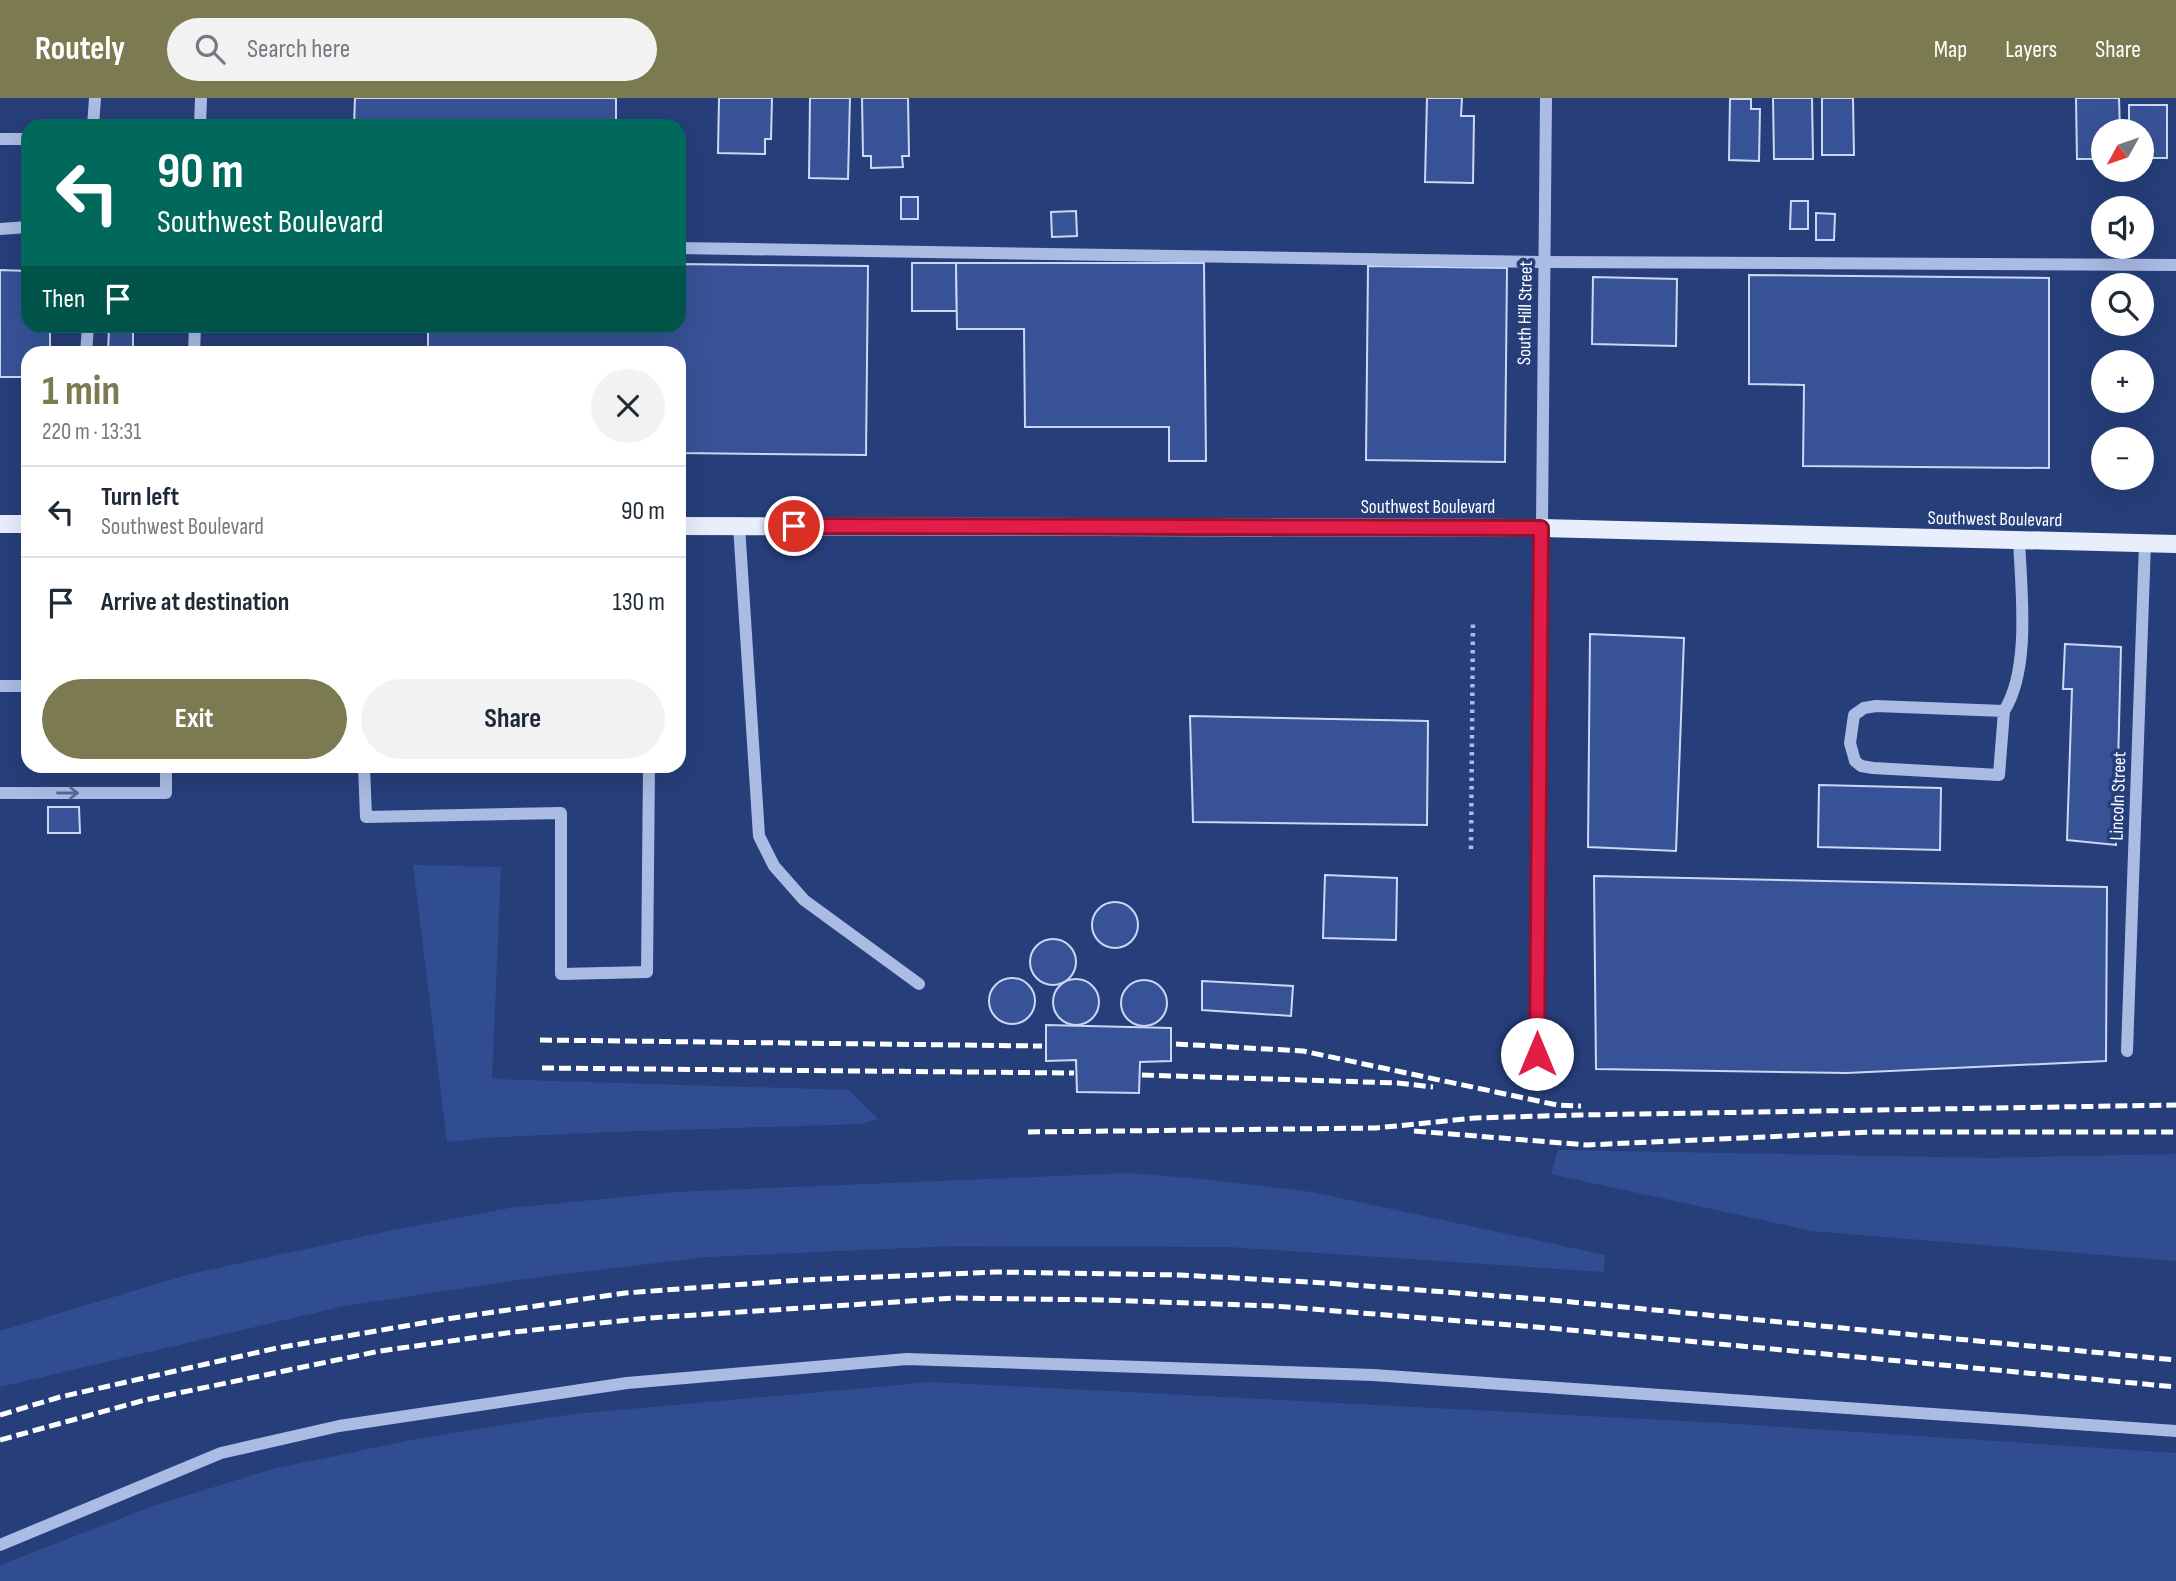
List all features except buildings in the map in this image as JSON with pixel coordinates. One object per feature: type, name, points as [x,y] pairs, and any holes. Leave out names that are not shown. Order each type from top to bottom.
[{"type":"main road","points":[[0,524],[21,524]]},
{"type":"main road","name":"Southwest Boulevard","points":[[686,526],[1541,528],[2176,544]]},
{"type":"street","points":[[94,119],[95,98]]},
{"type":"street","points":[[200,119],[201,98]]},
{"type":"street","name":"South Hill Street","points":[[1537,1054],[1546,98]]},
{"type":"street","points":[[0,139],[21,139]]},
{"type":"street","points":[[0,229],[21,228]]},
{"type":"street","points":[[686,248],[1544,262],[2176,265]]},
{"type":"street","points":[[739,526],[759,835],[774,866],[804,900],[919,984]]},
{"type":"street","points":[[2004,711],[1876,706],[1864,708],[1854,715],[1850,743],[1855,761],[1861,766],[1999,775],[2004,711],[2014,695],[2022,631],[2019,540]]},
{"type":"street","name":"Lincoln Street","points":[[2127,1051],[2145,543]]},
{"type":"street","points":[[0,686],[21,686]]},
{"type":"street","points":[[0,793],[166,793],[166,773]]},
{"type":"street","points":[[363,773],[366,817],[561,813],[561,974],[647,972],[649,773]]},
{"type":"street","points":[[0,1545],[221,1453],[339,1426],[627,1383],[907,1359],[1373,1375],[2176,1431]]},
{"type":"path","points":[[1471,849],[1473,621]]},
{"type":"shaded area","points":[[413,865],[501,867],[492,1079],[849,1090],[878,1119],[861,1124],[611,1132],[447,1142]]},
{"type":"shaded area","points":[[1558,1150],[1991,1158],[2176,1154],[2176,1261],[1812,1231],[1551,1174]]},
{"type":"shaded area","points":[[1129,1173],[1312,1192],[1605,1255],[1604,1272],[1228,1247],[953,1246],[707,1257],[539,1277],[344,1306],[0,1387],[0,1331],[190,1274],[510,1208],[674,1192]]},
{"type":"shaded area","points":[[932,1382],[1723,1423],[2176,1453],[2176,1581],[0,1581],[0,1565],[153,1506],[272,1469],[421,1438],[574,1414]]},
{"type":"railway","points":[[540,1040],[1042,1046]]},
{"type":"railway","points":[[1176,1044],[1303,1051],[1557,1105],[1581,1106]]},
{"type":"railway","points":[[542,1068],[1074,1073]]},
{"type":"railway","points":[[1142,1075],[1398,1083],[1433,1087]]},
{"type":"railway","points":[[1028,1132],[1376,1128],[1475,1118],[2176,1105]]},
{"type":"railway","points":[[1414,1131],[1587,1145],[1873,1132],[2176,1132]]},
{"type":"railway","points":[[0,1415],[60,1397],[277,1348],[446,1319],[625,1293],[801,1280],[996,1272],[1180,1275],[1326,1283],[1551,1300],[2176,1360]]},
{"type":"railway","points":[[0,1440],[145,1400],[380,1351],[514,1332],[649,1318],[956,1298],[1274,1306],[1549,1328],[2176,1387]]},
{"type":"route","points":[[794,526],[1541,528],[1537,1054]]}]
